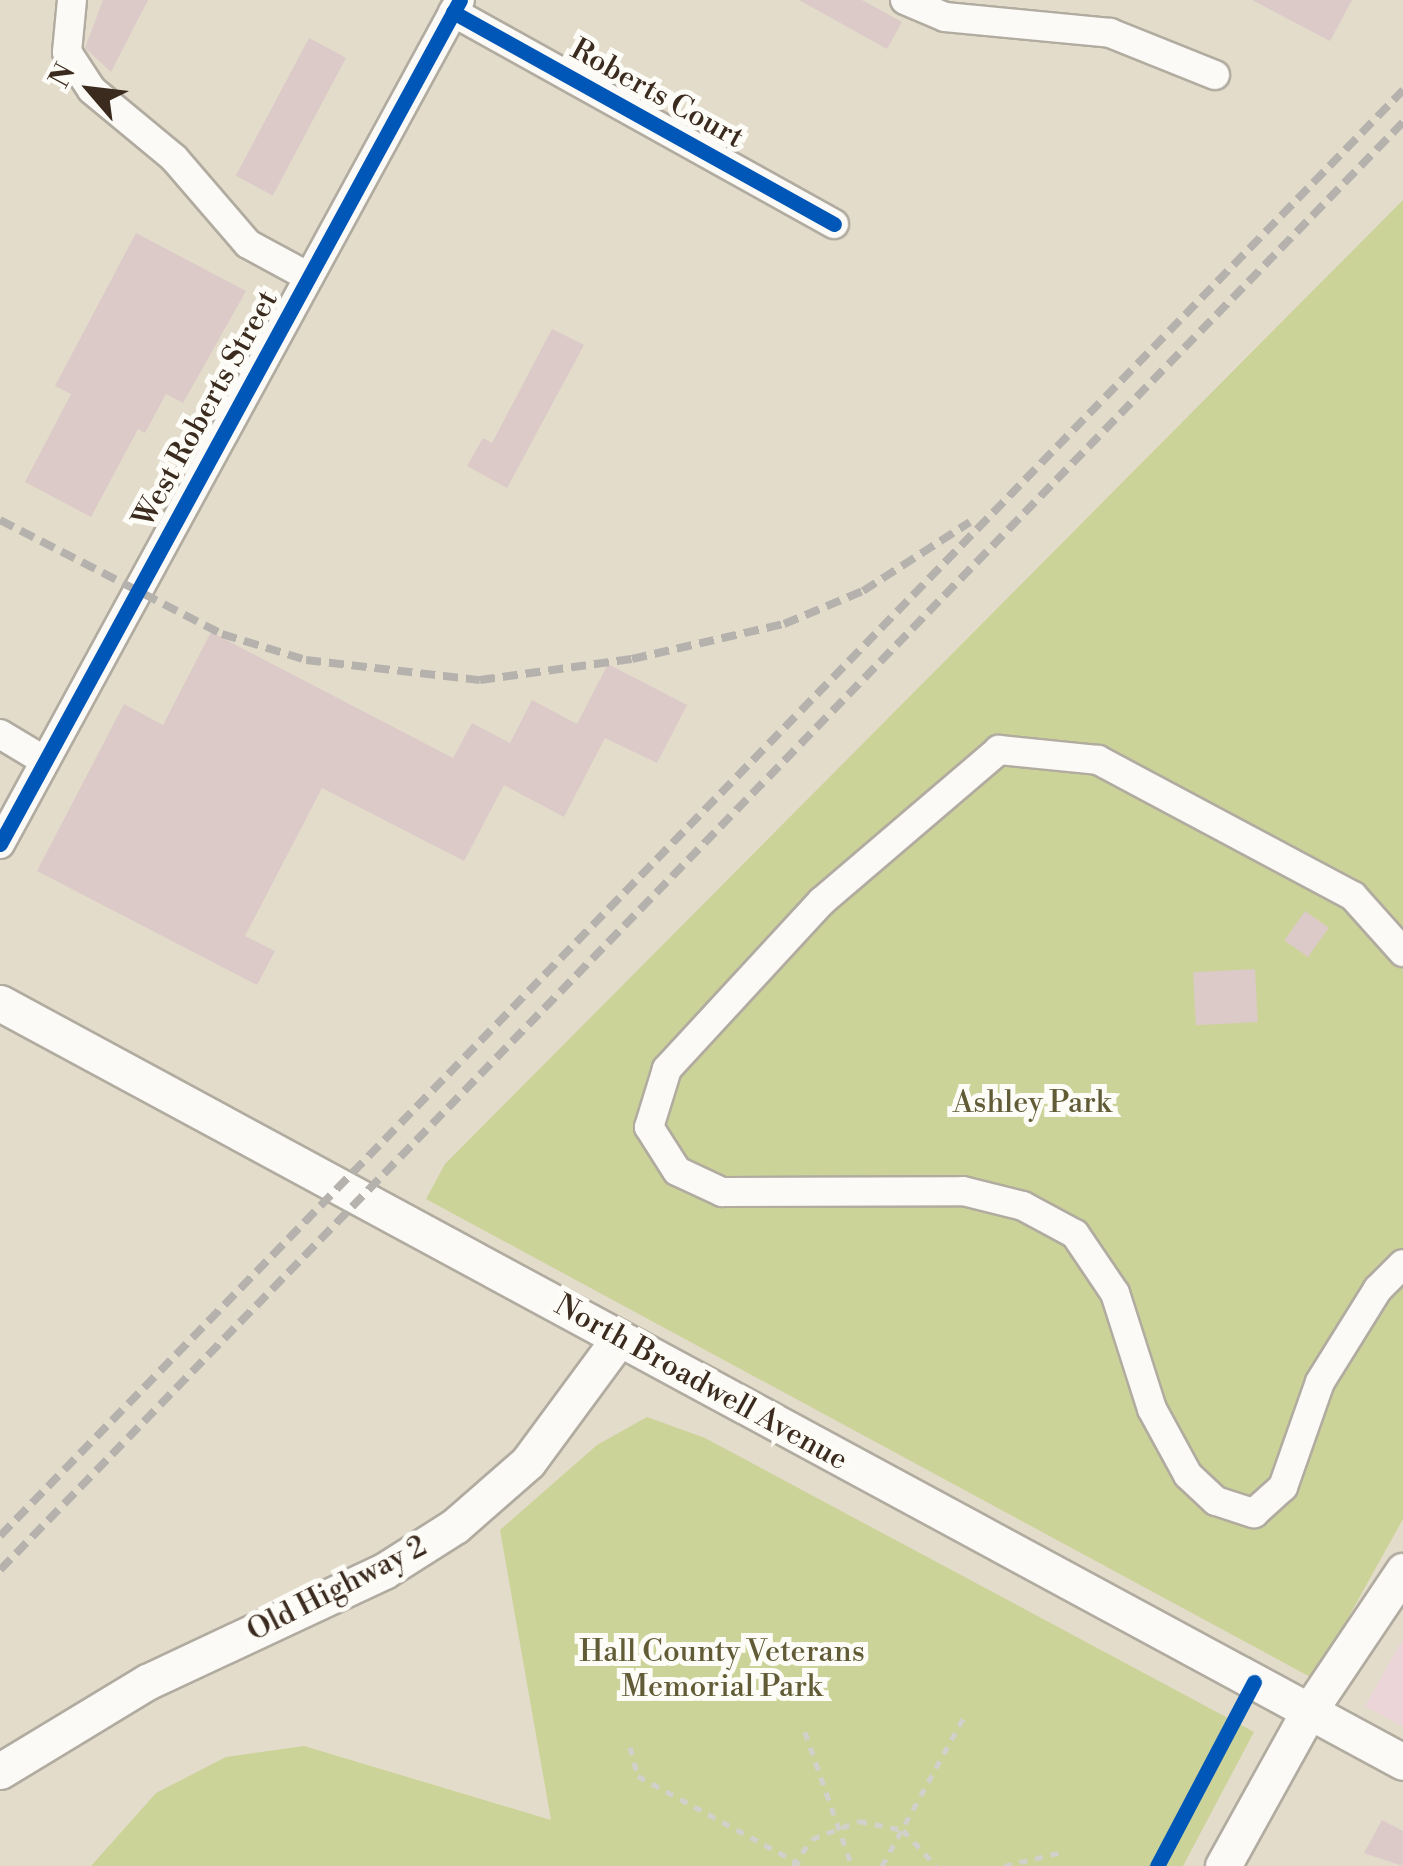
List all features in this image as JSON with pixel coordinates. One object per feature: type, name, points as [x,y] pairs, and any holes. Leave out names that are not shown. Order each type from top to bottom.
[{"type":"main road","name":"North Broadwell Avenue","points":[[0,1003],[1403,1762]]},
{"type":"main road","name":"Old Highway 2","points":[[0,1772],[147,1682],[368,1579],[455,1526],[528,1462],[618,1340]]},
{"type":"main road","points":[[1223,1866],[1310,1712],[1403,1570]]},
{"type":"street","points":[[72,0],[67,52],[92,90],[174,158],[248,244],[309,277]]},
{"type":"street","points":[[905,0],[945,17],[1110,33],[1214,74]]},
{"type":"street","name":"West Roberts Street","points":[[0,844],[457,6]]},
{"type":"street","name":"Roberts Court","points":[[457,6],[834,224]]},
{"type":"street","points":[[0,734],[45,761]]},
{"type":"street","points":[[1403,952],[1353,896],[1098,760],[999,750],[822,901],[667,1069],[649,1127],[676,1171],[722,1192],[963,1191],[1023,1206],[1075,1234],[1115,1293],[1152,1409],[1188,1476],[1216,1501],[1254,1514],[1283,1488],[1320,1382],[1378,1289],[1403,1264]]},
{"type":"path","points":[[882,1866],[966,1713]]},
{"type":"path","points":[[804,1732],[852,1866]]},
{"type":"path","points":[[630,1747],[638,1776],[794,1864],[804,1866]]},
{"type":"path","points":[[794,1864],[837,1826],[859,1821],[903,1830],[936,1866]]},
{"type":"path","points":[[1004,1866],[1062,1852]]},
{"type":"shaded area","points":[[1403,1639],[1403,1727],[1365,1706]]},
{"type":"green space","name":"Ashley Park","points":[[1403,200],[1403,1519],[1314,1679],[426,1199],[445,1164]]},
{"type":"green space","name":"Hall County Veterans Memorial Park","points":[[647,1417],[705,1438],[1254,1732],[1183,1866],[91,1866],[156,1793],[226,1757],[304,1746],[551,1820],[500,1530],[597,1445]]},
{"type":"building","points":[[103,0],[148,0],[111,72],[85,48]]},
{"type":"building","points":[[799,0],[862,0],[902,22],[887,49]]},
{"type":"building","points":[[1252,0],[1352,0],[1330,41]]},
{"type":"building","points":[[309,38],[346,58],[273,195],[236,176]]},
{"type":"building","points":[[136,233],[246,291],[183,403],[166,394],[145,433],[138,429],[91,517],[25,482],[71,394],[55,386]]},
{"type":"building","points":[[552,329],[584,345],[507,488],[467,466],[483,438],[492,443]]},
{"type":"building","points":[[211,632],[453,758],[472,723],[510,743],[532,700],[577,724],[608,664],[687,705],[657,763],[605,738],[564,817],[504,785],[464,861],[322,788],[245,936],[275,951],[257,985],[37,871],[124,704],[163,725]]},
{"type":"building","points":[[1305,911],[1329,928],[1308,957],[1284,940]]},
{"type":"building","points":[[1255,969],[1258,1022],[1196,1025],[1193,972]]},
{"type":"building","points":[[1382,1820],[1403,1831],[1403,1866],[1364,1853]]},
{"type":"railway","points":[[0,1536],[1403,90]]},
{"type":"railway","points":[[0,1570],[1403,122]]},
{"type":"railway","points":[[0,520],[222,634],[306,660],[480,680],[632,659],[784,624],[863,591],[970,522]]},
{"type":"cycle path","points":[[0,844],[460,0]]},
{"type":"cycle path","points":[[453,12],[834,224]]},
{"type":"cycle path","points":[[1157,1866],[1254,1682]]}]
